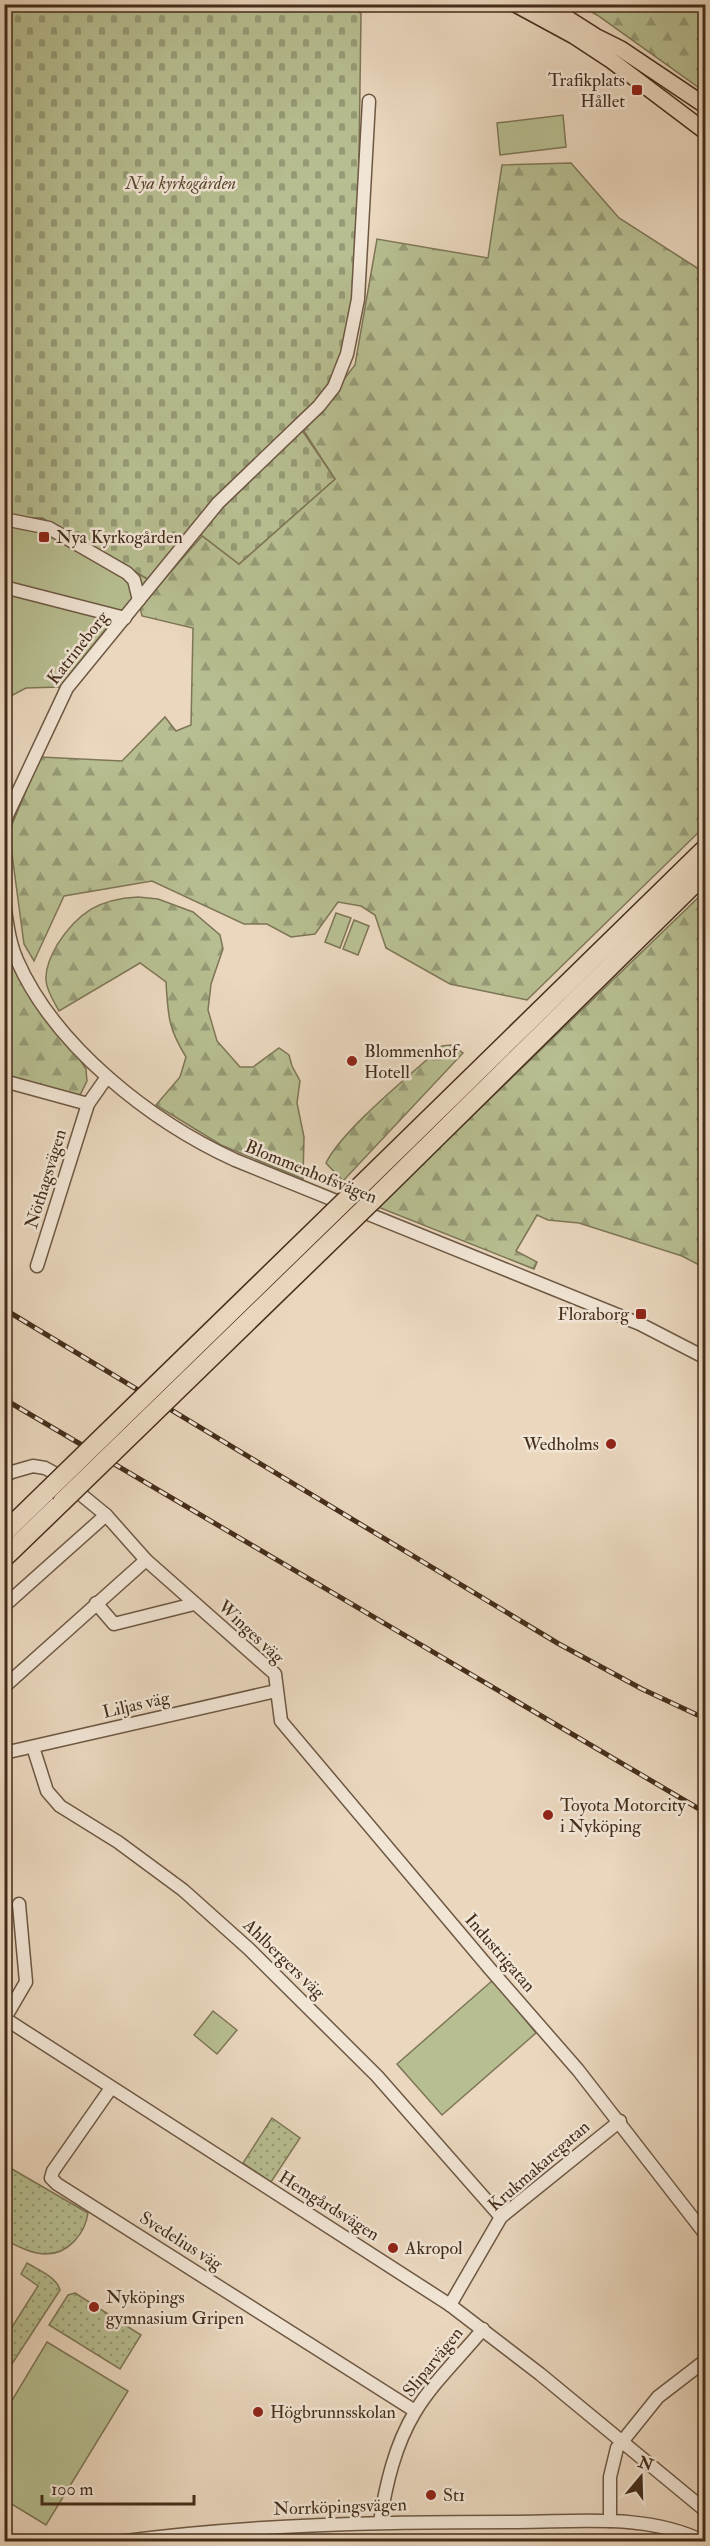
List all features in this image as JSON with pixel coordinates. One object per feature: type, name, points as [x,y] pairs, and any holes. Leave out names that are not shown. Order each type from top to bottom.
[{"type":"highway","points":[[4,1533],[705,848]]},
{"type":"highway","points":[[4,1558],[372,1201],[705,873]]},
{"type":"main road","points":[[515,4],[593,48],[705,132]]},
{"type":"main road","points":[[544,4],[621,50],[705,106]]},
{"type":"street","name":"Katrineborg","points":[[4,822],[67,688],[218,503],[319,406],[334,387],[341,373],[358,299],[369,101]]},
{"type":"street","points":[[4,519],[49,528],[127,573],[134,580],[139,600]]},
{"type":"street","points":[[4,587],[125,618]]},
{"type":"street","name":"Blommenhofsvägen","points":[[4,903],[13,950],[29,983],[63,1030],[107,1077],[135,1100],[211,1149],[632,1320],[705,1358]]},
{"type":"street","name":"Nöthagsvägen","points":[[38,1266],[88,1104],[107,1077]]},
{"type":"street","points":[[4,1081],[88,1104]]},
{"type":"street","points":[[4,1476],[33,1466],[45,1468],[56,1474],[106,1515],[4,1606]]},
{"type":"street","name":"Winges väg","points":[[106,1515],[146,1560],[275,1674],[276,1691]]},
{"type":"street","points":[[4,1687],[146,1560]]},
{"type":"street","name":"Winges väg","points":[[96,1603],[114,1624],[194,1604]]},
{"type":"street","name":"Liljas väg","points":[[4,1753],[276,1691]]},
{"type":"street","name":"Industrigatan","points":[[276,1691],[281,1721],[620,2121],[705,2235]]},
{"type":"street","name":"Ahlbergers väg","points":[[33,1747],[47,1791],[60,1806],[118,1842],[183,1890],[249,1949],[376,2076],[501,2217]]},
{"type":"street","points":[[5,2018],[26,1982],[19,1904]]},
{"type":"street","name":"Hemgårdsvägen","points":[[5,2018],[450,2305],[483,2329],[705,2509]]},
{"type":"street","name":"Svedelius väg","points":[[111,2088],[53,2171],[51,2178],[57,2184],[415,2411]]},
{"type":"street","name":"Krukmakaregatan","points":[[450,2305],[501,2217],[620,2121]]},
{"type":"street","name":"Sliparvägen","points":[[380,2522],[387,2482],[399,2444],[415,2411],[483,2329]]},
{"type":"street","points":[[610,2521],[612,2465],[617,2448],[658,2397],[705,2360]]},
{"type":"street","name":"Norrköpingsvägen","points":[[118,2541],[256,2528],[380,2522],[610,2521],[656,2525],[705,2541]]},
{"type":"green space","name":"Nya kyrkogården","points":[[341,4],[361,13],[358,232],[354,294],[342,352],[328,390],[297,423],[335,479],[239,564],[192,528],[149,580],[42,518],[5,519],[4,5]]},
{"type":"green space","points":[[579,5],[705,5],[705,92],[597,15]]},
{"type":"green space","points":[[563,115],[566,147],[500,155],[497,123]]},
{"type":"green space","points":[[571,163],[619,218],[705,273],[705,826],[527,1000],[450,984],[386,948],[375,915],[361,906],[338,902],[315,934],[291,937],[267,924],[244,924],[152,881],[64,896],[34,961],[24,944],[9,832],[40,757],[122,761],[165,717],[176,731],[191,725],[193,628],[142,616],[140,607],[202,536],[239,564],[335,479],[304,431],[355,365],[377,239],[488,258],[502,165]]},
{"type":"green space","points":[[42,518],[149,580],[105,630],[60,687],[26,688],[5,699],[5,519]]},
{"type":"green space","points":[[705,891],[705,1268],[682,1256],[579,1223],[548,1220],[537,1215],[516,1251],[537,1262],[534,1269],[378,1207]]},
{"type":"green space","points":[[138,897],[158,899],[193,912],[220,935],[223,949],[211,984],[208,1010],[217,1041],[240,1067],[253,1067],[279,1048],[289,1055],[300,1081],[297,1103],[304,1137],[303,1179],[221,1145],[156,1105],[180,1077],[186,1057],[170,1021],[166,982],[140,963],[59,1011],[46,981],[47,967],[57,945],[73,924],[91,909],[112,901]]},
{"type":"green space","points":[[336,913],[351,918],[340,948],[325,942]]},
{"type":"green space","points":[[354,920],[369,926],[358,955],[343,949]]},
{"type":"green space","points":[[4,943],[31,993],[86,1069],[87,1081],[80,1095],[5,1076]]},
{"type":"green space","points":[[451,1045],[463,1053],[343,1181],[326,1163],[345,1137],[358,1122],[442,1046]]},
{"type":"green space","points":[[493,1980],[536,2033],[442,2115],[397,2064]]},
{"type":"green space","points":[[213,2011],[237,2030],[217,2054],[194,2035]]},
{"type":"green space","points":[[272,2118],[300,2138],[271,2182],[243,2163]]},
{"type":"green space","points":[[5,2165],[88,2213],[79,2235],[68,2247],[54,2253],[41,2254],[5,2240]]},
{"type":"green space","points":[[27,2263],[55,2281],[60,2290],[8,2370],[5,2368],[5,2338],[38,2286],[21,2274]]},
{"type":"green space","points":[[75,2293],[141,2335],[120,2369],[49,2325],[68,2295]]},
{"type":"green space","points":[[47,2342],[128,2391],[46,2525],[5,2500],[5,2412]]},
{"type":"railway","points":[[4,1309],[559,1644],[642,1689],[706,1719]]},
{"type":"railway","points":[[4,1399],[706,1813]]},
{"type":"place","name":"Trafikplats Hållet","points":[[637,90]]},
{"type":"place","name":"Nya Kyrkogården","points":[[44,537]]},
{"type":"place","name":"Blommenhof Hotell","points":[[352,1061]]},
{"type":"place","name":"Floraborg","points":[[641,1314]]},
{"type":"place","name":"Wedholms","points":[[611,1444]]},
{"type":"place","name":"Toyota Motorcity i Nyköping","points":[[548,1815]]},
{"type":"place","name":"Akropol","points":[[393,2248]]},
{"type":"place","name":"Nyköpings gymnasium Gripen","points":[[94,2307]]},
{"type":"place","name":"Högbrunnsskolan","points":[[258,2412]]},
{"type":"place","name":"St1","points":[[431,2495]]}]
